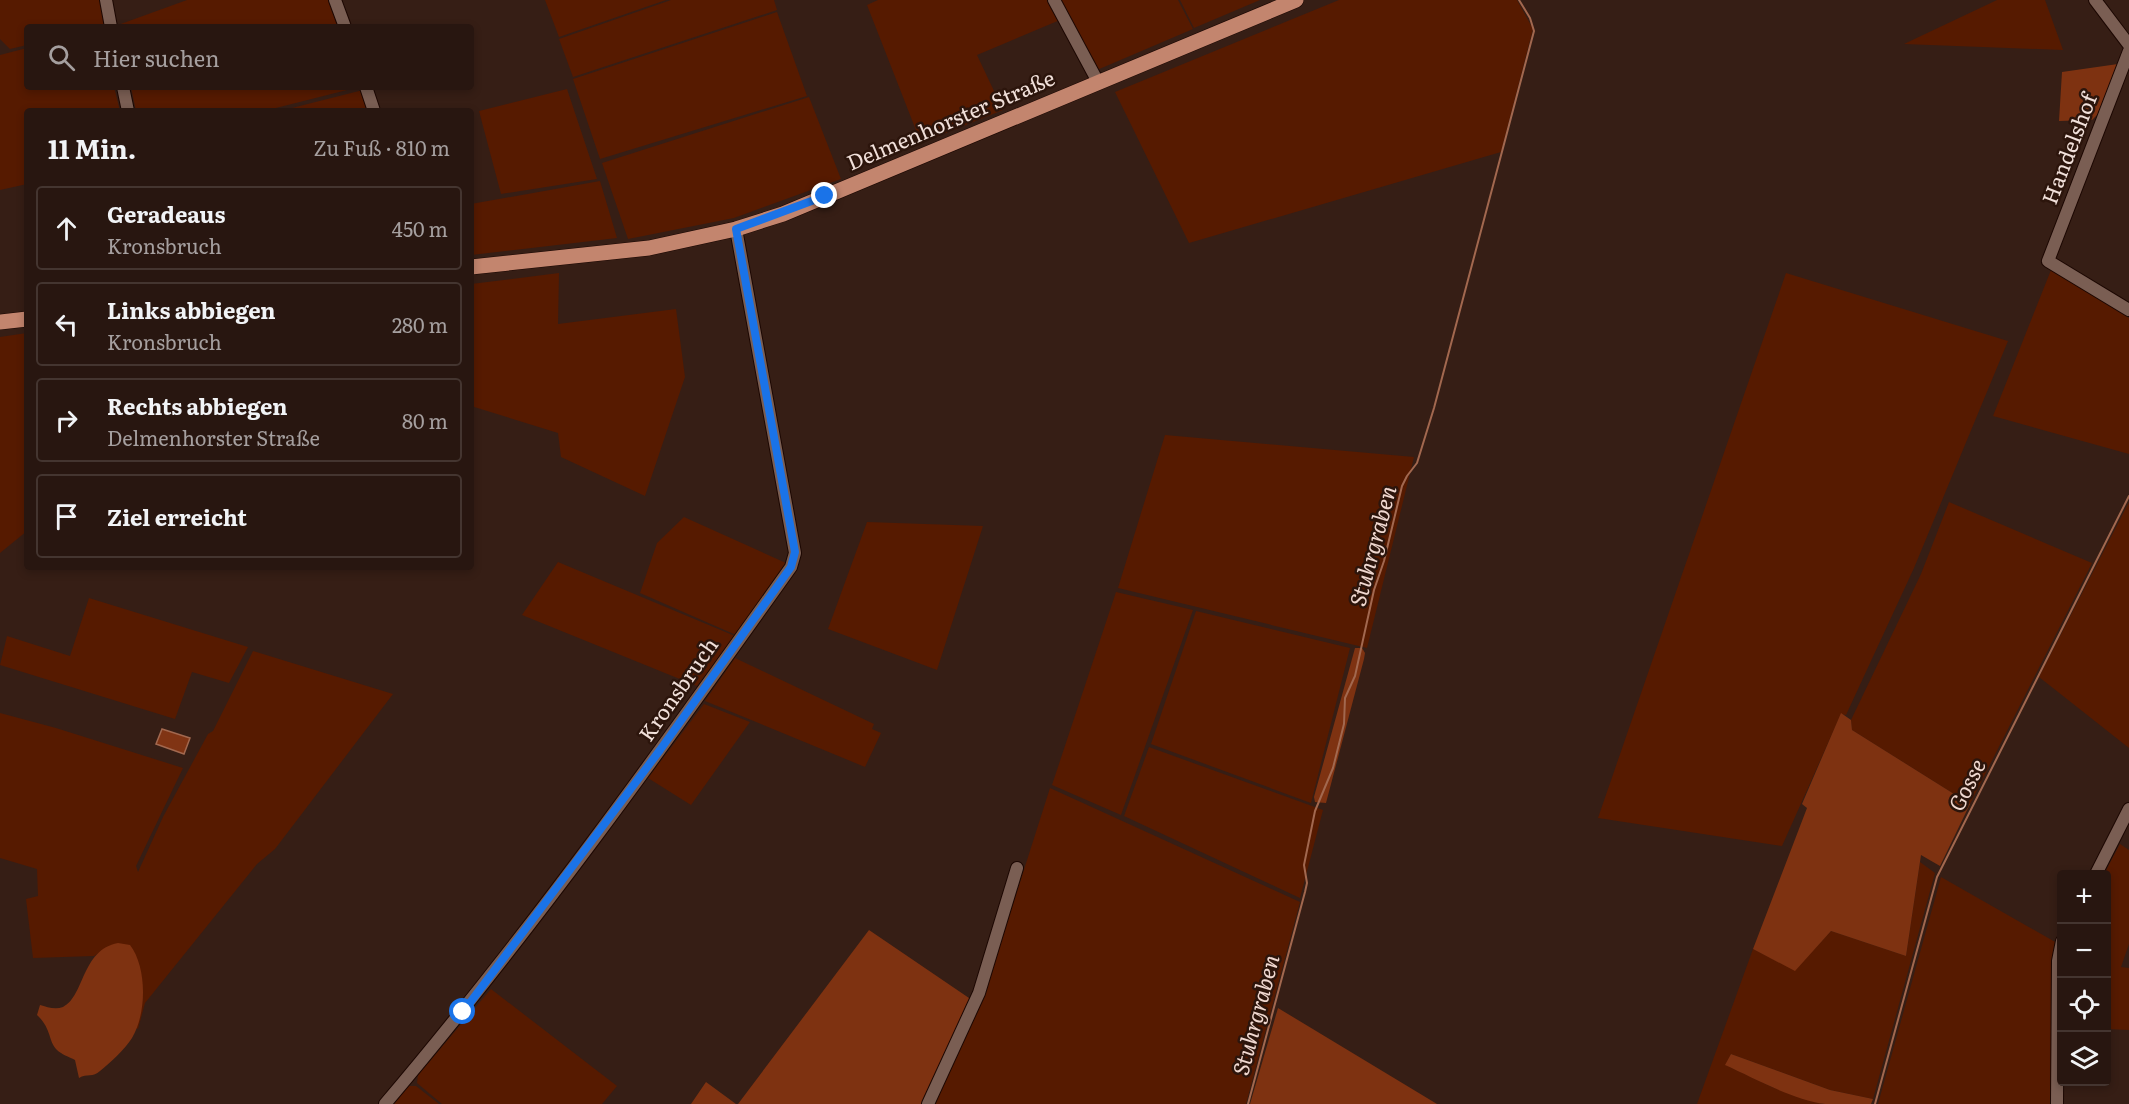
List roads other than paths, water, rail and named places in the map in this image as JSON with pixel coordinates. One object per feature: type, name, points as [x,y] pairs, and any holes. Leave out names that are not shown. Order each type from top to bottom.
[{"type":"main road","name":"Delmenhorster Straße","points":[[474,267],[650,248],[736,229],[783,214],[1296,0]]},
{"type":"main road","points":[[0,322],[24,319]]},
{"type":"street","points":[[106,0],[110,24]]},
{"type":"street","points":[[335,0],[344,24]]},
{"type":"street","points":[[1054,0],[1098,82]]},
{"type":"street","points":[[2096,0],[2129,45]]},
{"type":"street","name":"Handelshof","points":[[2129,51],[2048,261],[2129,310]]},
{"type":"street","points":[[124,90],[127,108]]},
{"type":"street","points":[[367,90],[373,108]]},
{"type":"street","name":"Kronsbruch","points":[[385,1104],[477,993],[660,750],[791,567],[795,552],[736,229]]},
{"type":"street","points":[[2098,870],[2129,809]]},
{"type":"street","points":[[928,1104],[979,993],[1017,868]]},
{"type":"street","points":[[2058,978],[2058,1104]]},
{"type":"waterway","name":"Stuhrgraben","points":[[1248,1104],[1305,892],[1307,883],[1304,865],[1315,811],[1333,768],[1344,724],[1345,698],[1355,676],[1374,590],[1384,561],[1402,486],[1417,463],[1434,408],[1534,31],[1530,18],[1519,0]]},
{"type":"waterway","name":"Gosse","points":[[1875,1104],[1937,877],[2129,496]]}]
